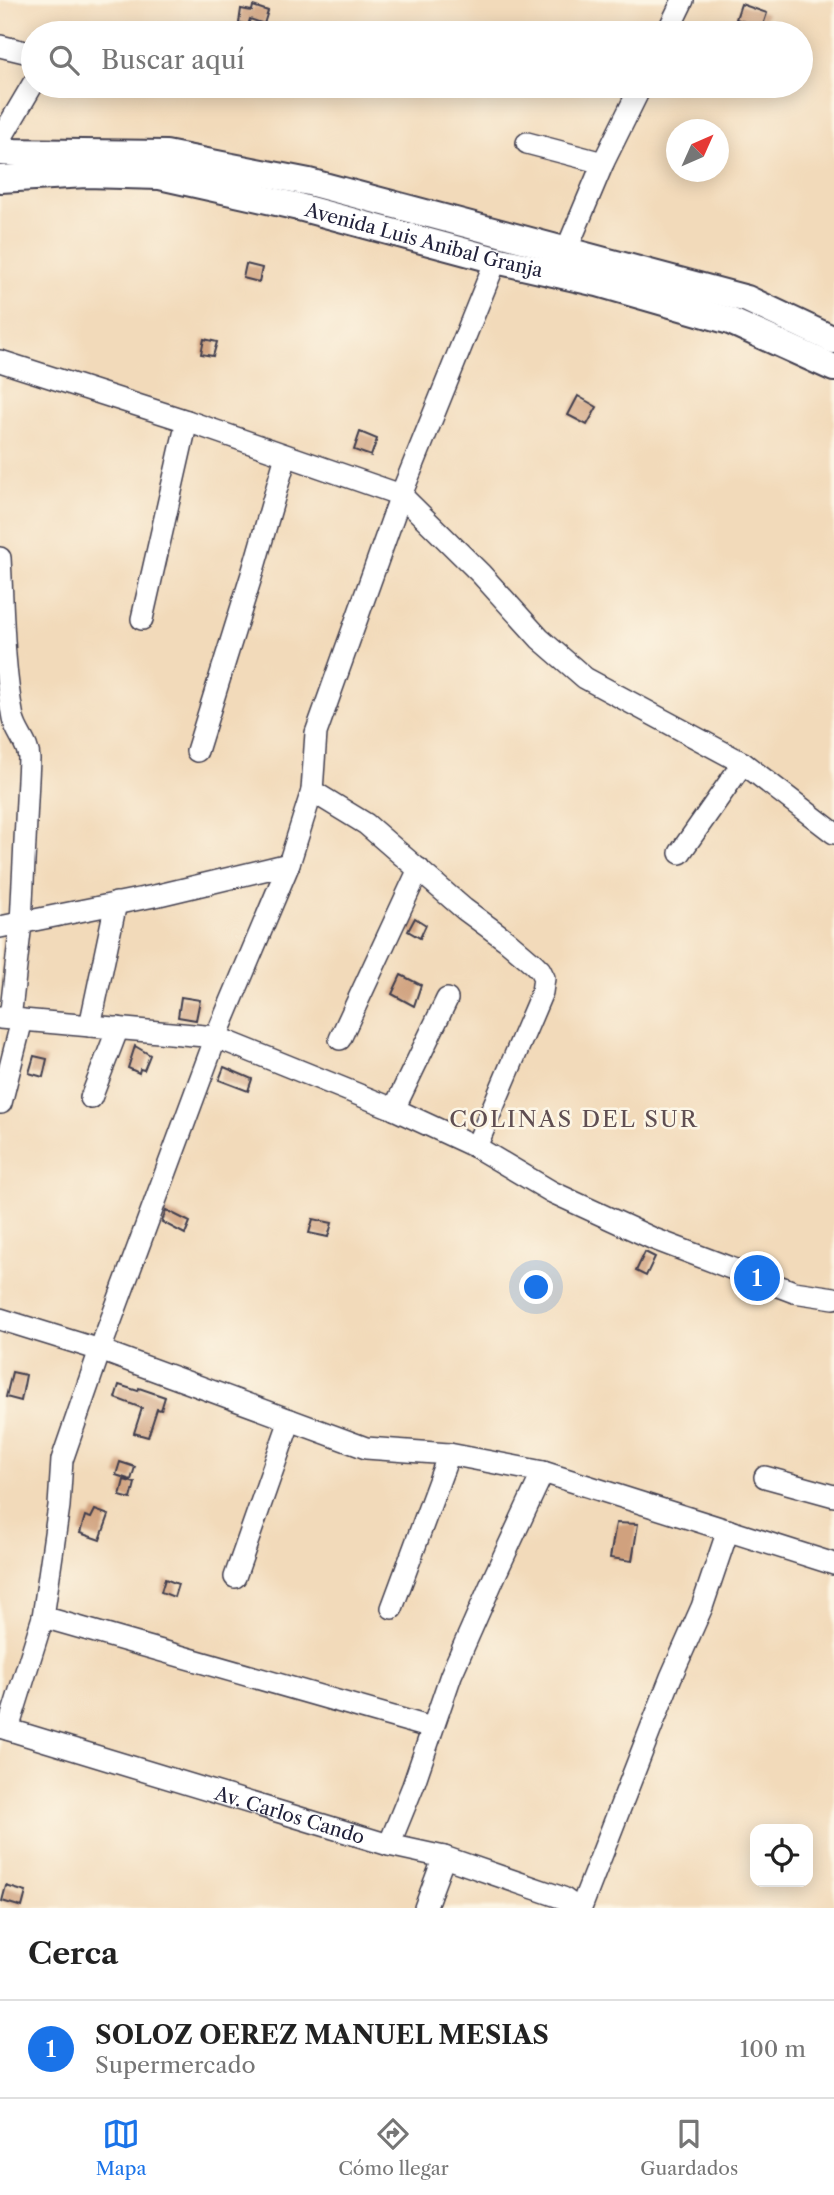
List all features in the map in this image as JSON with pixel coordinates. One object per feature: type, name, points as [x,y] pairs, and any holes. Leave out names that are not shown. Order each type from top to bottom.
[{"type":"main road","name":"Avenida Luis Anibal Granja","points":[[0,152],[166,154],[309,182],[747,299],[834,340]]},
{"type":"main road","name":"Avenida Luis Anibal Granja","points":[[0,179],[86,174],[160,176],[299,207],[496,260],[598,283],[730,321],[834,368]]},
{"type":"street","points":[[673,21],[683,0]]},
{"type":"street","points":[[0,46],[21,51]]},
{"type":"street","points":[[0,140],[25,98]]},
{"type":"street","points":[[566,251],[603,163],[635,98]]},
{"type":"street","points":[[527,143],[603,163]]},
{"type":"street","points":[[4,1728],[43,1618],[60,1506],[62,1460],[216,1037],[289,864],[312,791],[316,733],[401,495],[496,260]]},
{"type":"street","points":[[0,361],[187,421],[401,495],[481,574],[540,639],[585,678],[743,763],[834,833]]},
{"type":"street","points":[[142,619],[187,421]]},
{"type":"street","points":[[197,751],[286,456]]},
{"type":"street","points":[[0,558],[3,661],[13,719],[29,752],[10,925],[11,1019],[1,1103]]},
{"type":"street","points":[[680,853],[743,763]]},
{"type":"street","points":[[312,791],[366,824],[464,909],[534,964],[544,978],[542,992],[476,1147]]},
{"type":"street","points":[[10,925],[289,864]]},
{"type":"street","points":[[340,1039],[419,869]]},
{"type":"street","points":[[90,1026],[116,903]]},
{"type":"street","points":[[394,1109],[447,999]]},
{"type":"street","points":[[11,1019],[216,1037],[394,1109],[476,1147],[552,1192],[654,1239],[794,1292],[834,1298]]},
{"type":"street","points":[[91,1098],[118,1028]]},
{"type":"street","points":[[0,1319],[100,1350],[366,1448],[449,1454],[543,1472],[834,1564]]},
{"type":"street","points":[[235,1577],[290,1420]]},
{"type":"street","points":[[392,1608],[449,1454]]},
{"type":"street","points":[[389,1845],[451,1675],[543,1472]]},
{"type":"street","points":[[765,1477],[834,1496]]},
{"type":"street","points":[[579,1908],[671,1677],[702,1607],[728,1530]]},
{"type":"street","points":[[43,1618],[432,1728]]},
{"type":"street","name":"Av. Carlos Cando","points":[[4,1728],[389,1845],[444,1857],[563,1898],[579,1908]]},
{"type":"street","points":[[425,1908],[444,1857]]},
{"type":"building","points":[[741,4],[767,13],[764,21],[736,19]]},
{"type":"building","points":[[253,6],[268,11],[265,21],[239,21],[241,9],[252,11]]},
{"type":"building","points":[[246,264],[262,268],[259,282],[243,278]]},
{"type":"building","points":[[204,339],[217,342],[213,356],[201,354]]},
{"type":"building","points":[[578,396],[597,407],[587,425],[568,415]]},
{"type":"building","points":[[360,432],[377,439],[371,456],[354,450]]},
{"type":"building","points":[[415,918],[426,925],[420,938],[408,931]]},
{"type":"building","points":[[401,975],[421,985],[414,1006],[392,994]]},
{"type":"building","points":[[181,997],[200,1000],[196,1020],[178,1017]]},
{"type":"building","points":[[135,1046],[150,1055],[144,1070],[140,1069],[139,1073],[128,1068]]},
{"type":"building","points":[[34,1056],[47,1059],[43,1077],[29,1073]]},
{"type":"building","points":[[224,1067],[252,1079],[248,1091],[219,1080]]},
{"type":"building","points":[[166,1210],[190,1222],[185,1234],[162,1222]]},
{"type":"building","points":[[313,1219],[332,1223],[328,1237],[309,1233]]},
{"type":"building","points":[[645,1252],[655,1257],[646,1276],[636,1271]]},
{"type":"building","points":[[12,1372],[26,1375],[21,1401],[6,1397]]},
{"type":"building","points":[[119,1385],[138,1391],[139,1388],[165,1397],[161,1410],[157,1409],[148,1437],[134,1433],[142,1408],[115,1398]]},
{"type":"building","points":[[120,1462],[135,1467],[131,1480],[116,1475]]},
{"type":"building","points":[[124,1480],[135,1483],[131,1499],[120,1496]]},
{"type":"building","points":[[95,1510],[109,1515],[100,1540],[80,1533],[85,1516],[91,1518]]},
{"type":"building","points":[[616,1523],[638,1524],[632,1561],[610,1558]]},
{"type":"building","points":[[165,1579],[178,1584],[174,1597],[161,1592]]},
{"type":"building","points":[[6,1886],[26,1892],[22,1907],[2,1901]]},
{"type":"place","name":"SOLOZ OEREZ MANUEL MESIAS","points":[[757,1278]]},
{"type":"district","name":"COLINAS DEL SUR","points":[[574,1119]]}]
